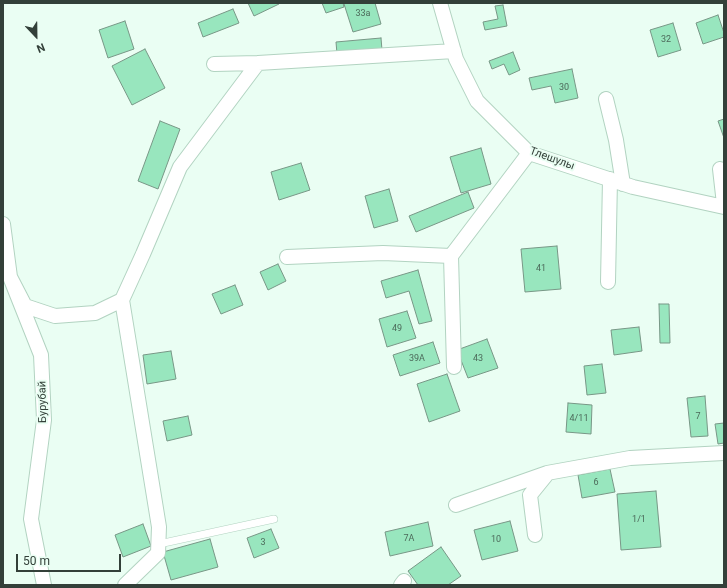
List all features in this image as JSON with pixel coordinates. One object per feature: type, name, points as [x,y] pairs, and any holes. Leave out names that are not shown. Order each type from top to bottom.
[{"type":"street","name":"Тлешулы","points":[[440,3],[456,59],[477,101],[529,153],[623,184],[724,207]]},
{"type":"street","points":[[214,64],[283,62],[454,51]]},
{"type":"street","points":[[125,585],[158,553],[160,527],[122,300],[180,167],[258,63]]},
{"type":"street","points":[[606,99],[616,140],[623,184]]},
{"type":"street","points":[[454,367],[451,256],[529,153]]},
{"type":"street","points":[[720,169],[724,204]]},
{"type":"street","points":[[608,282],[610,179]]},
{"type":"street","name":"Бурубай","points":[[3,224],[10,277],[41,355],[44,420],[31,519],[44,585]]},
{"type":"street","points":[[287,257],[383,253],[451,256]]},
{"type":"street","points":[[10,277],[25,306],[54,316],[95,313],[122,300]]},
{"type":"street","points":[[456,505],[547,473],[630,458],[724,453]]},
{"type":"street","points":[[535,535],[530,495],[547,473]]},
{"type":"lane","points":[[159,544],[274,519]]},
{"type":"building","points":[[248,3],[279,3],[279,4],[254,16]]},
{"type":"building","points":[[322,3],[343,3],[344,7],[326,13]]},
{"type":"building","points":[[375,3],[381,24],[353,32],[344,4]]},
{"type":"building","points":[[503,5],[507,26],[485,30],[483,22],[498,19],[495,6]]},
{"type":"building","points":[[233,9],[239,23],[203,37],[198,23]]},
{"type":"building","points":[[718,15],[724,37],[703,44],[696,23]]},
{"type":"building","points":[[125,21],[134,49],[108,58],[99,30]]},
{"type":"building","points":[[673,23],[681,50],[658,57],[650,30]]},
{"type":"building","points":[[381,38],[382,50],[337,54],[336,42]]},
{"type":"building","points":[[145,49],[165,88],[132,105],[112,66]]},
{"type":"building","points":[[513,52],[520,70],[509,75],[504,64],[492,69],[489,61]]},
{"type":"building","points":[[572,69],[578,98],[555,103],[551,86],[532,90],[529,78]]},
{"type":"building","points":[[724,119],[724,138],[718,121]]},
{"type":"building","points":[[160,121],[180,129],[158,189],[138,181]]},
{"type":"building","points":[[481,148],[491,184],[461,193],[450,157]]},
{"type":"building","points":[[301,163],[310,190],[279,200],[271,172]]},
{"type":"building","points":[[389,189],[398,221],[374,228],[365,196]]},
{"type":"building","points":[[468,192],[474,208],[416,232],[409,216]]},
{"type":"building","points":[[557,246],[561,289],[525,292],[521,249]]},
{"type":"building","points":[[278,264],[286,281],[268,290],[260,272]]},
{"type":"building","points":[[418,270],[432,321],[419,324],[409,291],[386,298],[381,281]]},
{"type":"building","points":[[235,285],[243,305],[221,314],[212,294]]},
{"type":"building","points":[[659,304],[669,304],[670,343],[660,343]]},
{"type":"building","points":[[407,311],[416,338],[387,347],[379,319]]},
{"type":"building","points":[[639,327],[642,351],[614,355],[611,330]]},
{"type":"building","points":[[487,339],[498,368],[468,378],[457,350]]},
{"type":"building","points":[[433,342],[440,363],[400,376],[393,355]]},
{"type":"building","points":[[171,351],[176,379],[147,384],[143,355]]},
{"type":"building","points":[[602,364],[606,393],[587,395],[584,366]]},
{"type":"building","points":[[447,374],[460,411],[429,422],[417,384]]},
{"type":"building","points":[[705,396],[708,436],[691,437],[687,398]]},
{"type":"building","points":[[568,403],[592,405],[591,434],[566,432]]},
{"type":"building","points":[[188,416],[192,435],[167,441],[163,421]]},
{"type":"building","points":[[724,423],[724,443],[718,444],[715,424]]},
{"type":"building","points":[[610,469],[615,492],[582,498],[578,475]]},
{"type":"building","points":[[656,491],[661,547],[621,550],[617,494]]},
{"type":"building","points":[[510,521],[518,551],[482,560],[474,530]]},
{"type":"building","points":[[428,522],[433,546],[390,556],[385,532]]},
{"type":"building","points":[[143,524],[151,546],[123,557],[115,535]]},
{"type":"building","points":[[271,529],[279,548],[254,558],[247,538]]},
{"type":"building","points":[[210,539],[218,567],[171,580],[163,552]]},
{"type":"building","points":[[441,547],[461,576],[448,585],[418,585],[408,571]]}]
